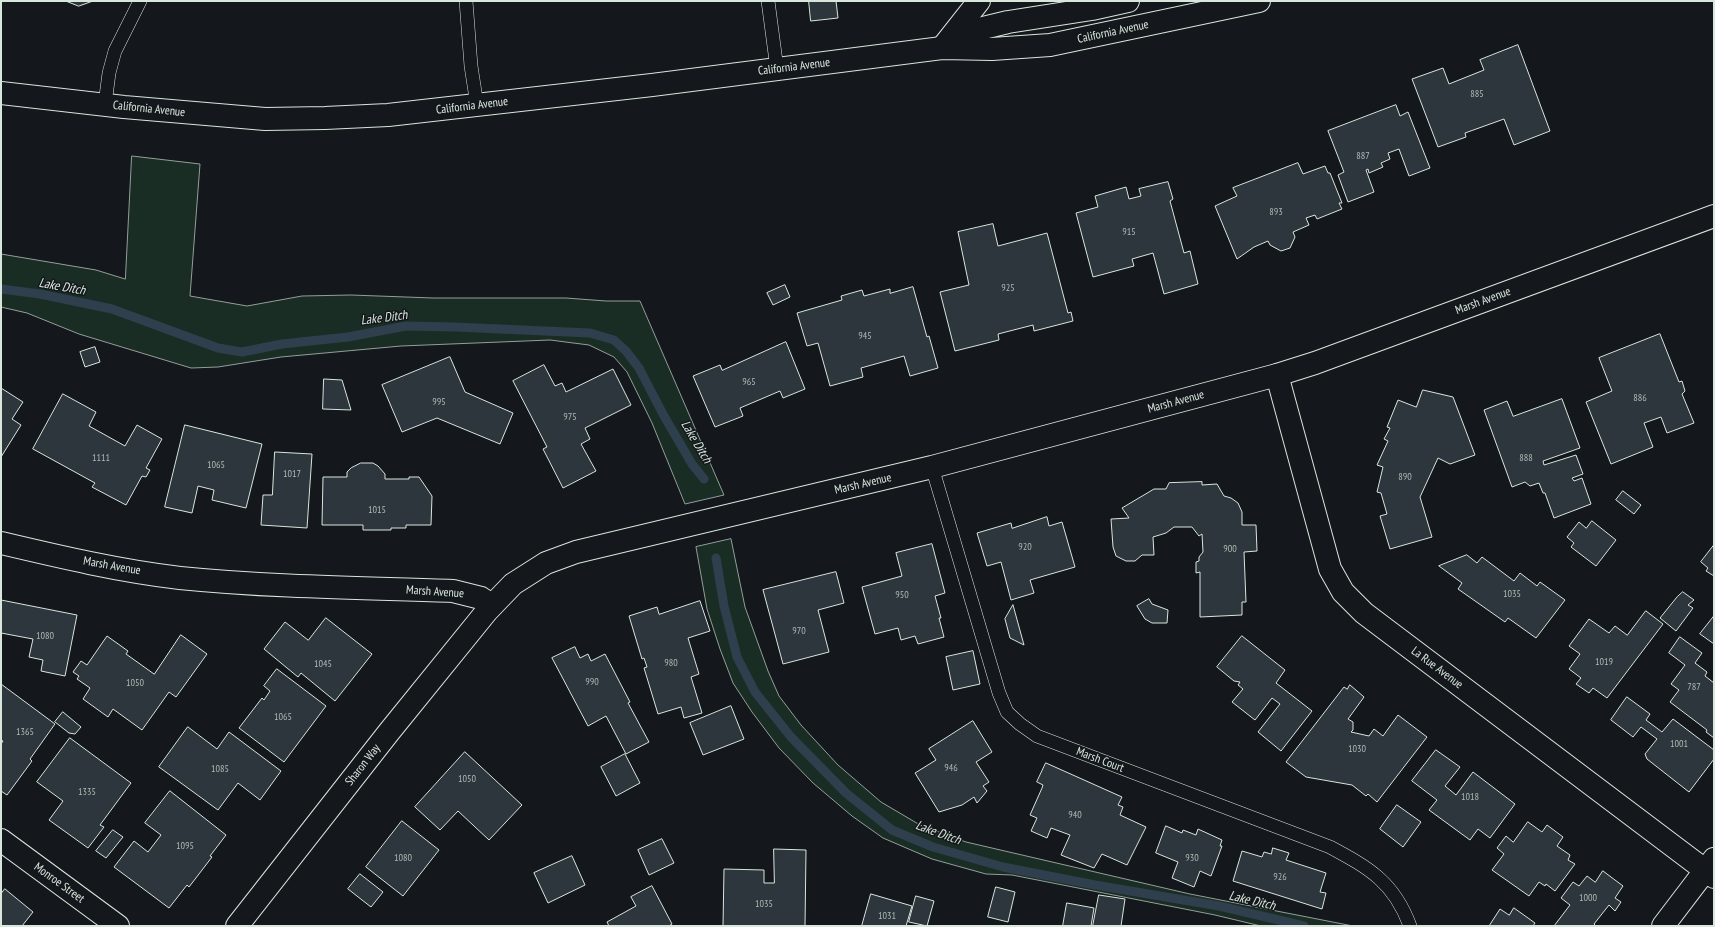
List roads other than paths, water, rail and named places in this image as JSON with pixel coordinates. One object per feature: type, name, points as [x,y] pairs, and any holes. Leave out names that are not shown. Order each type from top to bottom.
[{"type":"street","points":[[942,48],[980,1]]},
{"type":"street","name":"California Avenue","points":[[942,48],[979,29],[1087,5],[1128,1]]},
{"type":"street","name":"California Avenue","points":[[1,93],[265,119],[388,115],[942,48],[992,50],[1050,46],[1259,1]]},
{"type":"street","name":"Marsh Avenue","points":[[1,543],[119,569],[179,578],[264,584],[453,591],[481,598],[492,606],[513,584],[546,563],[576,552],[932,468],[977,454],[1277,376],[1714,216]]},
{"type":"street","name":"La Rue Avenue","points":[[1277,376],[1330,569],[1343,592],[1364,613],[1711,869]]},
{"type":"street","name":"Sharon Way","points":[[237,926],[389,732],[492,606]]},
{"type":"street","name":"Monroe Street","points":[[1,840],[118,926]]},
{"type":"street","points":[[1663,926],[1711,869]]},
{"type":"lane","points":[[105,104],[109,73],[115,51],[140,1]]},
{"type":"lane","points":[[466,1],[477,105]]},
{"type":"lane","points":[[768,1],[777,69]]},
{"type":"lane","name":"Marsh Court","points":[[932,468],[999,693],[1007,712],[1037,736],[1330,847],[1362,864],[1386,885],[1403,907],[1410,926]]},
{"type":"waterway","name":"Lake Ditch","points":[[1,289],[40,294],[112,309],[218,348],[242,352],[282,344],[348,337],[406,326],[590,333],[614,340],[626,351],[639,368],[664,416],[692,464],[704,479]]},
{"type":"waterway","name":"Lake Ditch","points":[[716,558],[724,606],[737,657],[755,692],[791,737],[846,793],[892,830],[933,847],[1003,867],[1095,885],[1219,906],[1304,926]]}]
